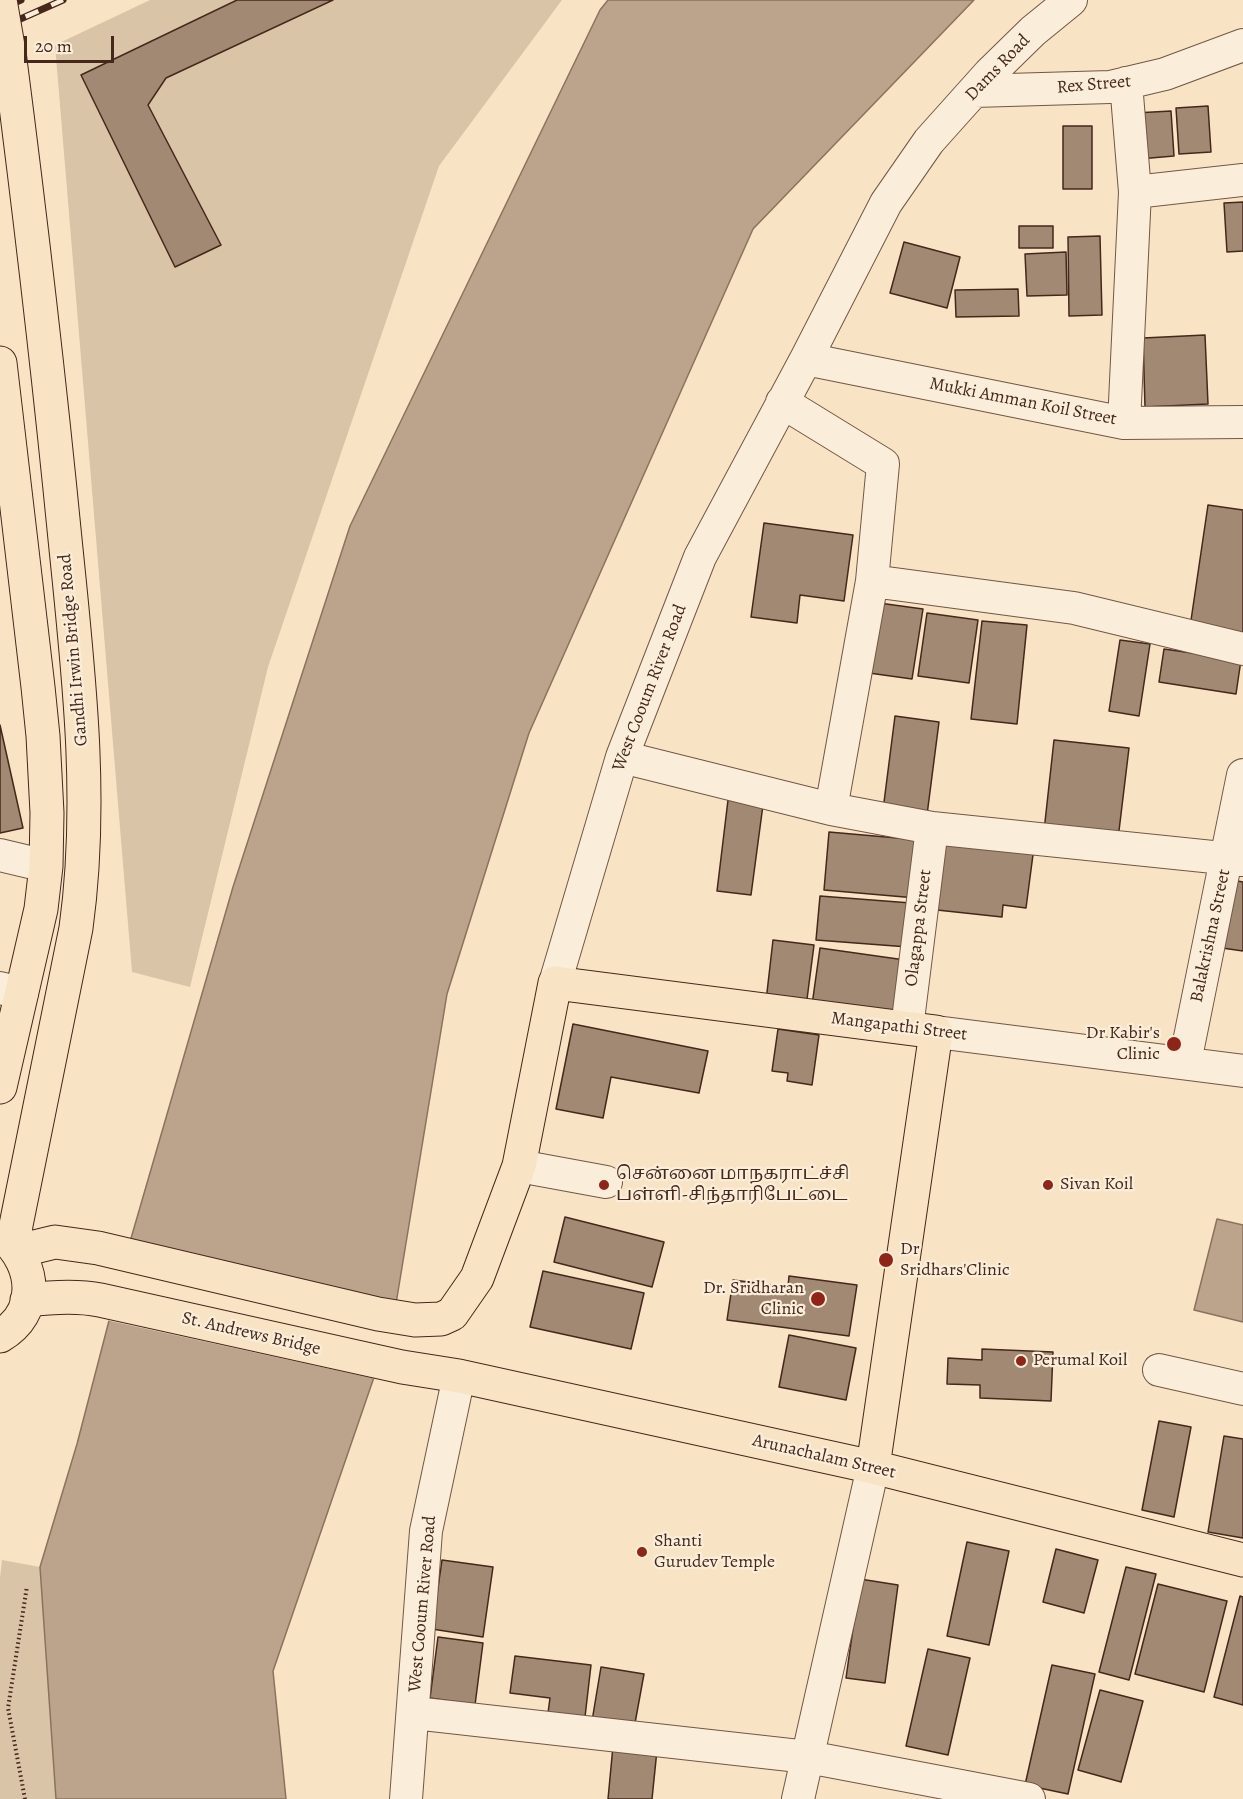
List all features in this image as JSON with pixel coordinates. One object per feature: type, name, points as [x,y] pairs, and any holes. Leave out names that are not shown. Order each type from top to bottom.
[{"type":"main road","name":"Gandhi Irwin Bridge Road","points":[[0,0],[9,52],[11,169],[35,262],[70,582],[80,697],[84,833],[82,887],[76,928],[11,1244]]},
{"type":"main road","points":[[0,363],[43,736],[47,813],[46,866],[40,909],[11,990],[0,1087]]},
{"type":"main road","name":"Mangapathi Street","points":[[555,983],[922,1030]]},
{"type":"main road","name":"West Cooum River Road","points":[[55,1242],[98,1248],[378,1314],[415,1320],[441,1319],[452,1314],[477,1278],[519,1166],[555,983]]},
{"type":"main road","points":[[873,1467],[922,1030]]},
{"type":"main road","points":[[21,1201],[34,1226],[44,1236],[55,1242]]},
{"type":"main road","points":[[11,1244],[55,1242]]},
{"type":"main road","points":[[2,1340],[20,1318],[29,1287],[25,1262],[11,1244]]},
{"type":"main road","name":"St. Andrews Bridge","points":[[27,1300],[46,1297],[100,1300],[402,1368]]},
{"type":"main road","name":"Arunachalam Street","points":[[402,1368],[459,1376],[873,1467],[1243,1560]]},
{"type":"street","name":"Dams Road","points":[[929,141],[1001,61],[1071,0]]},
{"type":"street","name":"Rex Street","points":[[974,91],[1110,87],[1166,74],[1243,45]]},
{"type":"street","points":[[1124,423],[1135,192],[1126,83]]},
{"type":"street","name":"West Cooum River Road","points":[[555,983],[622,757],[700,557],[886,203],[929,141]]},
{"type":"street","points":[[1135,192],[1243,180]]},
{"type":"street","name":"Mukki Amman Koil Street","points":[[806,359],[1124,423],[1243,422]]},
{"type":"street","points":[[782,402],[883,464],[873,580],[831,809]]},
{"type":"street","points":[[873,580],[1074,608],[1243,649]]},
{"type":"street","points":[[622,757],[831,809],[932,828],[1235,859]]},
{"type":"street","name":"Balakrishna Street","points":[[1185,1062],[1235,859],[1243,775]]},
{"type":"street","name":"Olagappa Street","points":[[922,1030],[932,828]]},
{"type":"street","points":[[0,855],[46,866]]},
{"type":"street","name":"Mangapathi Street","points":[[922,1030],[1243,1071]]},
{"type":"street","points":[[519,1166],[606,1182]]},
{"type":"street","points":[[1160,1370],[1243,1389]]},
{"type":"street","name":"West Cooum River Road","points":[[406,1799],[426,1531],[459,1376]]},
{"type":"street","points":[[798,1799],[873,1467]]},
{"type":"street","points":[[414,1713],[808,1757],[1029,1799]]},
{"type":"path","points":[[26,1799],[8,1708],[27,1586]]},
{"type":"shaded area","points":[[150,0],[562,0],[439,166],[268,667],[190,987],[132,972],[55,45]]},
{"type":"shaded area","points":[[608,0],[974,0],[753,229],[529,733],[447,994],[393,1322],[273,1671],[286,1799],[56,1799],[40,1567],[77,1444],[125,1259],[233,887],[350,526],[600,10]]},
{"type":"shaded area","points":[[1217,1219],[1243,1225],[1243,1322],[1194,1310]]},
{"type":"shaded area","points":[[2,1560],[40,1567],[56,1799],[0,1799],[0,1578]]},
{"type":"pier","points":[[121,1263],[396,1322],[376,1379],[106,1320]]},
{"type":"building","points":[[237,0],[333,0],[166,78],[148,105],[221,245],[175,267],[81,75]]},
{"type":"building","points":[[1208,106],[1211,152],[1179,154],[1176,108]]},
{"type":"building","points":[[1171,111],[1174,156],[1139,159],[1135,113]]},
{"type":"building","points":[[1063,126],[1092,126],[1092,189],[1063,189]]},
{"type":"building","points":[[1243,202],[1243,251],[1227,252],[1224,203]]},
{"type":"building","points":[[1019,226],[1053,226],[1053,248],[1019,248]]},
{"type":"building","points":[[1100,236],[1102,315],[1069,316],[1068,237]]},
{"type":"building","points":[[904,242],[960,257],[947,308],[890,293]]},
{"type":"building","points":[[1066,252],[1067,295],[1027,296],[1025,254]]},
{"type":"building","points":[[1018,289],[1019,316],[956,317],[955,290]]},
{"type":"building","points":[[1205,335],[1208,404],[1145,407],[1143,338]]},
{"type":"building","points":[[1208,505],[1243,510],[1243,634],[1190,627]]},
{"type":"building","points":[[764,523],[853,535],[844,601],[800,595],[797,623],[751,617]]},
{"type":"building","points":[[879,603],[923,609],[912,679],[869,673]]},
{"type":"building","points":[[927,613],[978,620],[969,683],[918,676]]},
{"type":"building","points":[[982,621],[1027,625],[1017,724],[971,719]]},
{"type":"building","points":[[1120,640],[1150,644],[1139,716],[1109,711]]},
{"type":"building","points":[[1164,649],[1241,660],[1236,694],[1159,682]]},
{"type":"building","points":[[895,716],[939,722],[927,815],[883,810]]},
{"type":"building","points":[[0,725],[23,828],[0,833]]},
{"type":"building","points":[[1054,740],[1129,748],[1118,839],[1044,831]]},
{"type":"building","points":[[728,800],[763,805],[751,895],[717,891]]},
{"type":"building","points":[[829,832],[920,840],[916,898],[824,890]]},
{"type":"building","points":[[946,837],[1034,847],[1026,908],[1003,905],[1002,917],[937,910]]},
{"type":"building","points":[[1232,880],[1243,882],[1243,951],[1222,948]]},
{"type":"building","points":[[820,896],[911,903],[908,947],[816,940]]},
{"type":"building","points":[[773,940],[814,945],[806,1007],[766,1001]]},
{"type":"building","points":[[820,948],[905,960],[898,1016],[812,1005]]},
{"type":"building","points":[[573,1024],[708,1051],[699,1093],[611,1077],[603,1118],[556,1109]]},
{"type":"building","points":[[778,1029],[819,1035],[812,1085],[787,1081],[788,1073],[772,1071]]},
{"type":"building","points":[[565,1217],[664,1242],[652,1287],[554,1262]]},
{"type":"building","points":[[543,1271],[644,1293],[631,1349],[530,1327]]},
{"type":"building","points":[[789,1276],[857,1285],[849,1336],[727,1320],[733,1280],[788,1287]]},
{"type":"building","points":[[789,1335],[856,1348],[846,1400],[779,1387]]},
{"type":"building","points":[[982,1349],[1053,1352],[1051,1401],[980,1398],[980,1385],[947,1384],[948,1358],[982,1360]]},
{"type":"building","points":[[1159,1421],[1191,1427],[1174,1517],[1142,1510]]},
{"type":"building","points":[[1224,1436],[1243,1439],[1243,1538],[1208,1532]]},
{"type":"building","points":[[967,1542],[1009,1551],[989,1645],[947,1636]]},
{"type":"building","points":[[1056,1549],[1098,1560],[1084,1613],[1043,1602]]},
{"type":"building","points":[[442,1560],[493,1567],[483,1637],[432,1629]]},
{"type":"building","points":[[1126,1567],[1156,1574],[1129,1680],[1099,1672]]},
{"type":"building","points":[[860,1579],[898,1585],[885,1683],[846,1678]]},
{"type":"building","points":[[1158,1584],[1227,1601],[1204,1692],[1135,1674]]},
{"type":"building","points":[[1240,1596],[1243,1597],[1243,1705],[1214,1697]]},
{"type":"building","points":[[438,1637],[483,1643],[475,1705],[430,1698]]},
{"type":"building","points":[[928,1649],[970,1658],[948,1755],[906,1746]]},
{"type":"building","points":[[515,1656],[591,1665],[585,1717],[548,1713],[550,1698],[510,1693]]},
{"type":"building","points":[[1052,1665],[1095,1674],[1068,1794],[1025,1785]]},
{"type":"building","points":[[601,1667],[644,1674],[633,1734],[591,1727]]},
{"type":"building","points":[[1100,1690],[1143,1701],[1121,1782],[1078,1770]]},
{"type":"building","points":[[613,1746],[657,1750],[652,1799],[608,1799]]},
{"type":"railway","points":[[0,9],[21,0]]},
{"type":"railway","points":[[0,28],[63,0]]},
{"type":"place","name":"Dr Kabir's Clinic","points":[[1174,1044]]},
{"type":"place","name":"சென்னை மாநகராட்ச்சி பள்ளி-சிந்தாரிபேட்டை","points":[[604,1185]]},
{"type":"place","name":"Sivan Koil","points":[[1048,1185]]},
{"type":"place","name":"Dr Sridhars'Clinic","points":[[886,1260]]},
{"type":"place","name":"Dr. Sridharan Clinic","points":[[818,1299]]},
{"type":"place","name":"Perumal Koil","points":[[1021,1361]]},
{"type":"place","name":"Shanti Gurudev Temple","points":[[642,1552]]}]
